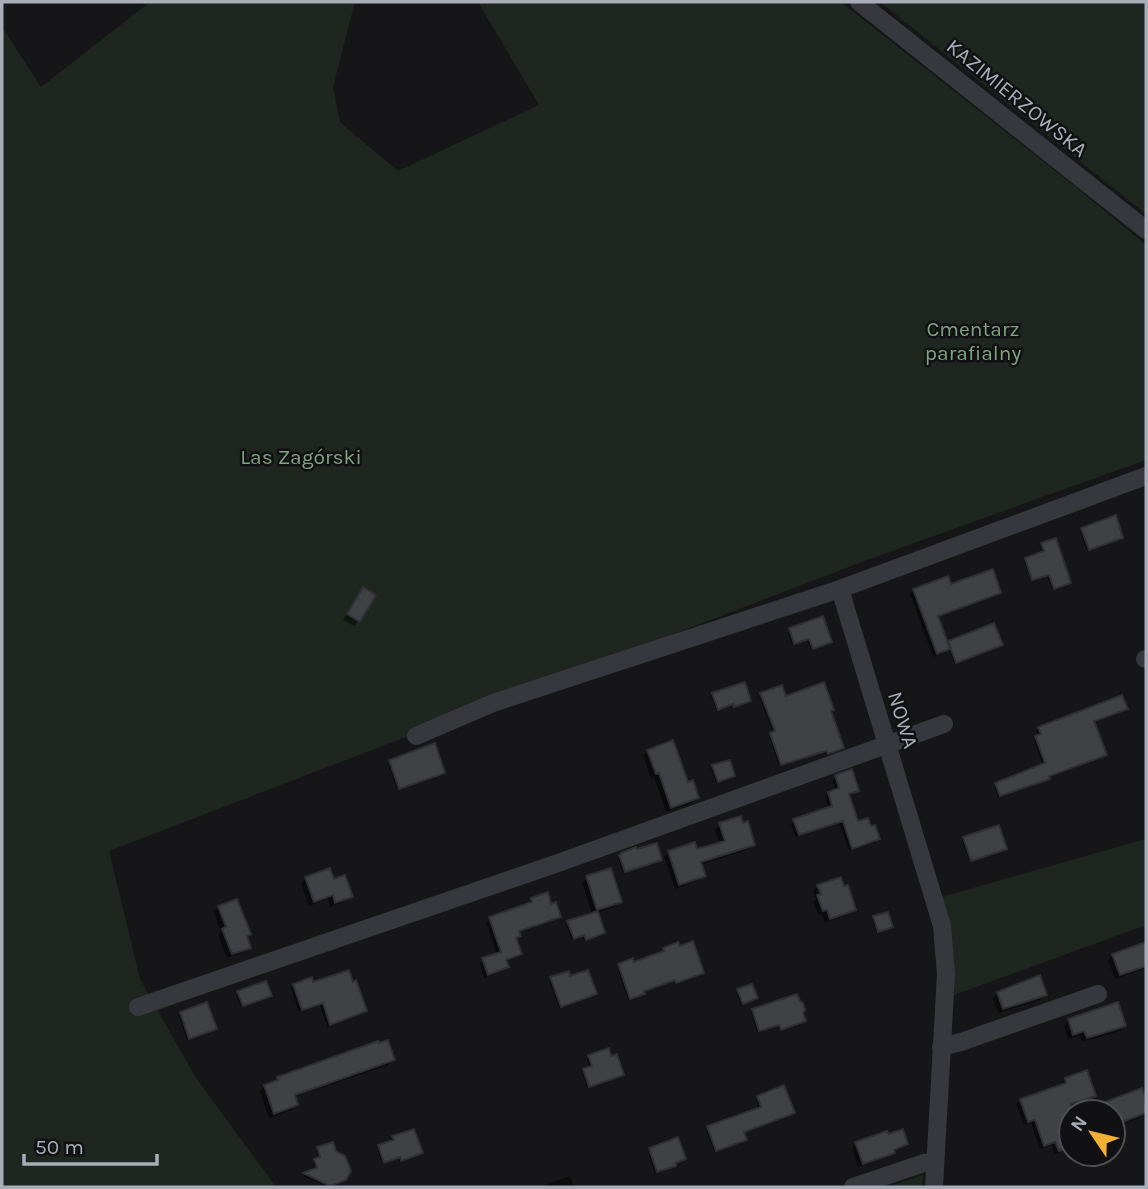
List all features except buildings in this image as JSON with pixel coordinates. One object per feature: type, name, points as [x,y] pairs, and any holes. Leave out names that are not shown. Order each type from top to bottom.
[{"type":"street","name":"KAZIMIERZOWSKA","points":[[859,2],[1146,230]]},
{"type":"street","points":[[416,736],[493,703],[840,589],[1146,476]]},
{"type":"street","name":"NOWA","points":[[840,589],[942,926],[946,974],[933,1187]]},
{"type":"street","points":[[138,1007],[561,862],[944,724]]},
{"type":"street","points":[[941,1047],[1098,994]]},
{"type":"street","points":[[853,1187],[924,1163],[935,1162]]},
{"type":"green space","name":"Las Zagórski","points":[[150,2],[355,2],[333,87],[340,122],[398,171],[539,105],[478,2],[841,2],[1146,245],[1146,460],[867,560],[109,851],[140,979],[196,1078],[276,1187],[2,1187],[2,27],[41,87]]},
{"type":"green space","points":[[880,2],[1146,2],[1146,214]]},
{"type":"green space","points":[[1146,839],[1146,925],[954,995],[949,930],[941,897]]},
{"type":"green space","points":[[923,1175],[922,1187],[887,1187]]},
{"type":"park label","name":"Cmentarz parafialny","points":[[973,341]]}]
